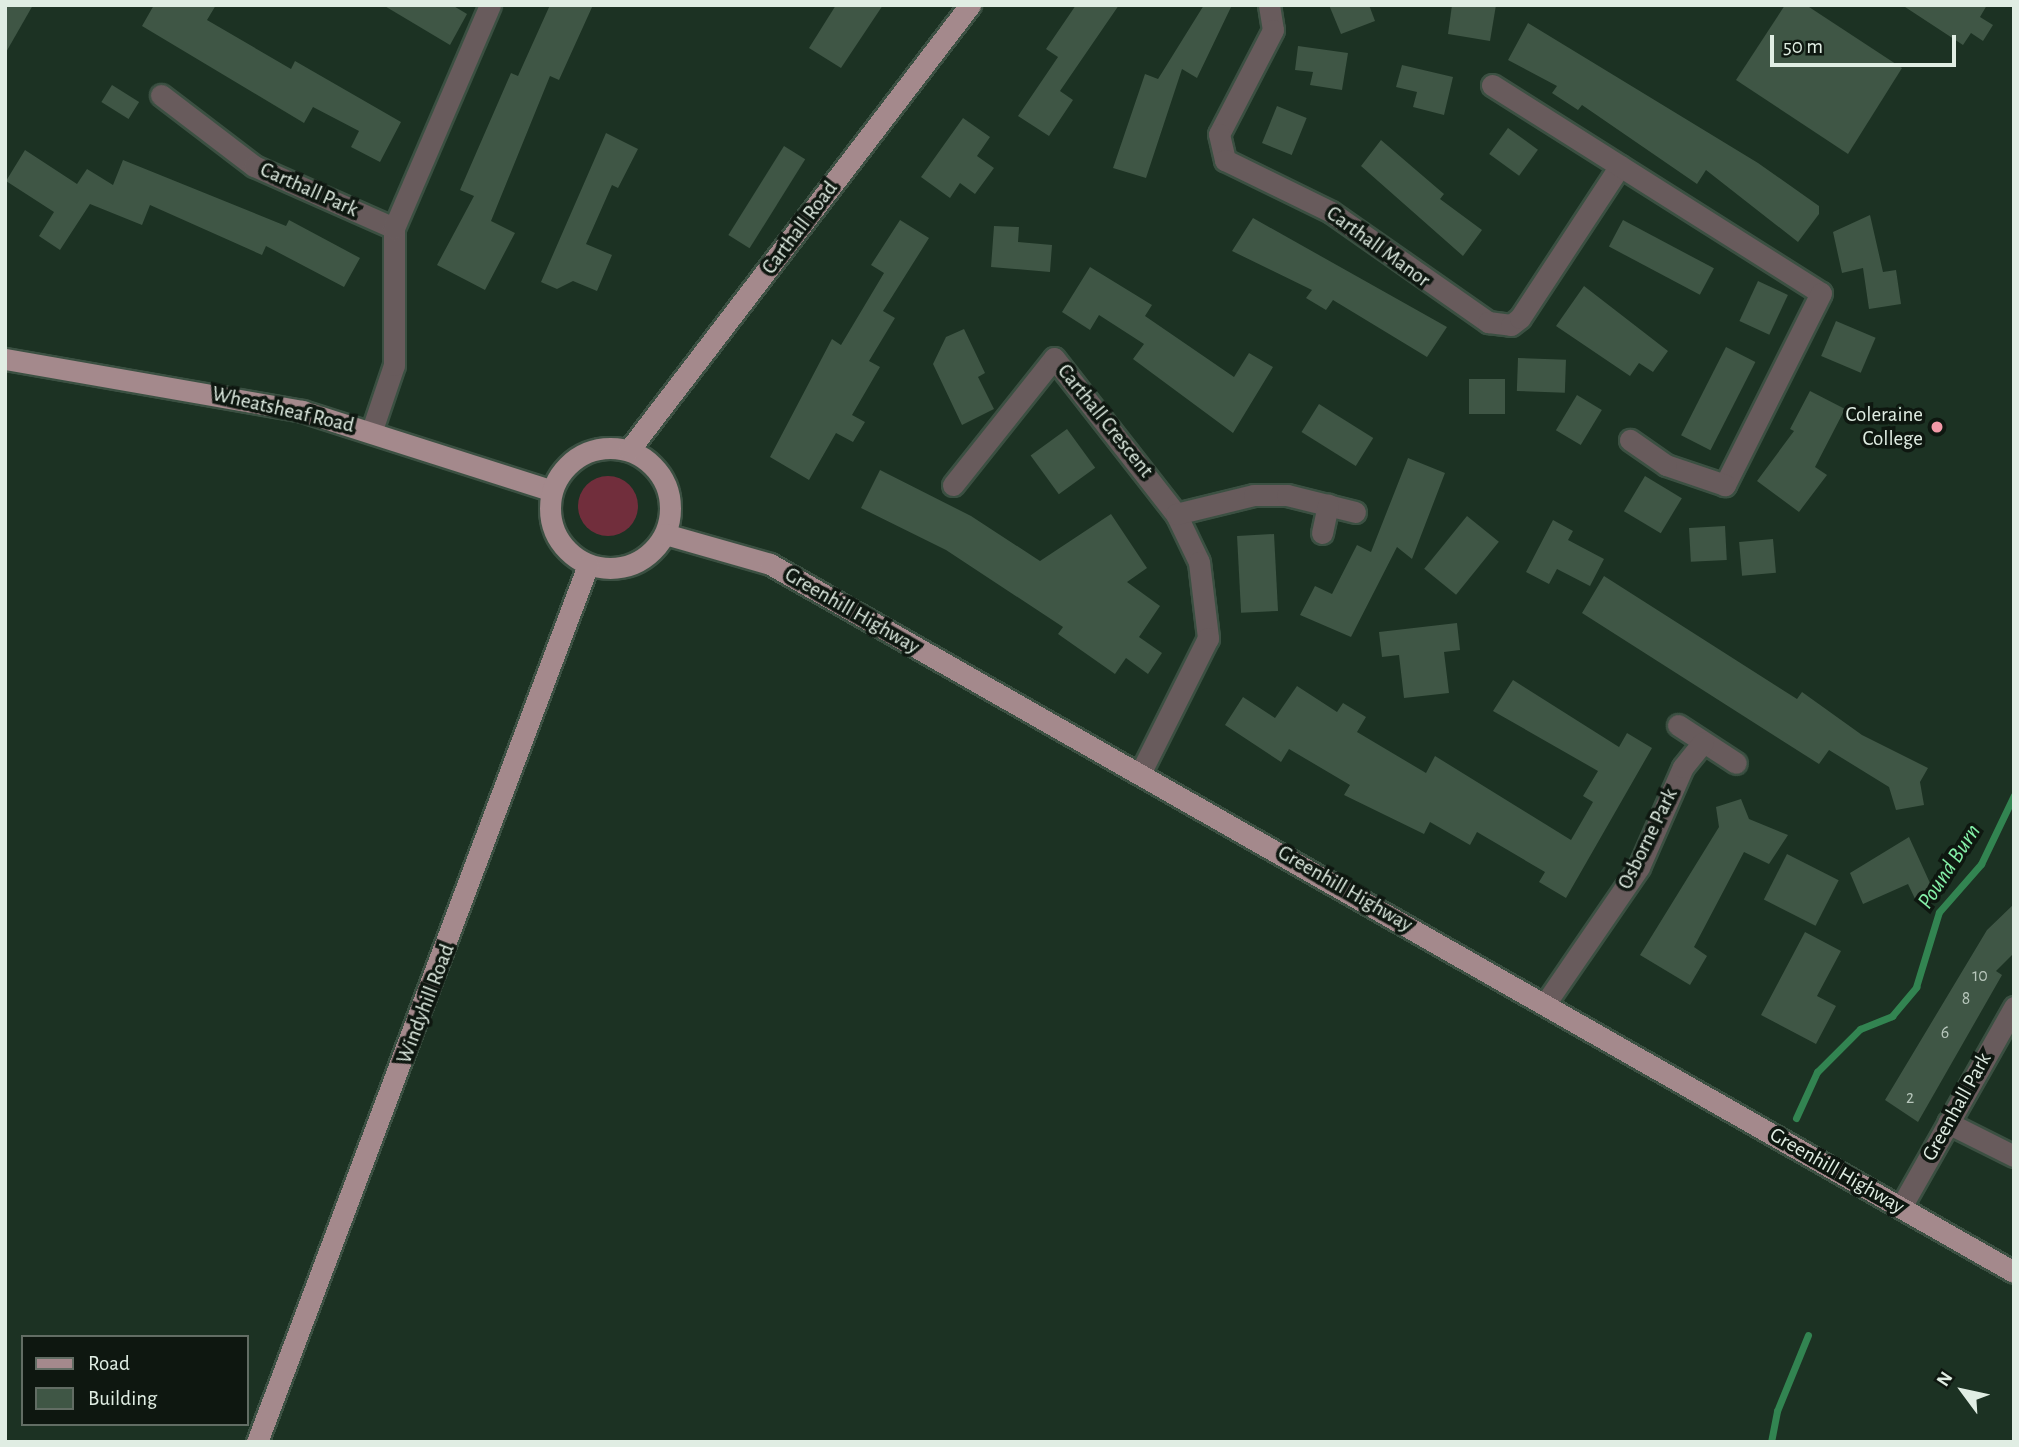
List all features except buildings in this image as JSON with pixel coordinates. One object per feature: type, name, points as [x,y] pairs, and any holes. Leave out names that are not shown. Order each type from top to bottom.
[{"type":"main road","name":"Carthall Road","points":[[629,450],[971,5]]},
{"type":"main road","name":"Wheatsheaf Road","points":[[5,359],[302,411],[372,430],[552,491]]},
{"type":"main road","points":[[601,449],[629,450],[647,460],[665,484],[671,514],[665,534],[655,549],[624,567],[588,565],[560,542],[550,509],[552,491],[574,460],[601,449]]},
{"type":"main road","name":"Greenhill Highway","points":[[665,534],[770,564],[1142,772],[2014,1272]]},
{"type":"main road","name":"Windyhill Road","points":[[257,1442],[588,565]]},
{"type":"street","points":[[372,430],[394,365],[394,228],[490,5]]},
{"type":"street","name":"Carthall Manor","points":[[1269,5],[1273,30],[1219,134],[1225,160],[1331,212],[1488,323],[1511,325],[1520,318],[1620,166]]},
{"type":"street","points":[[1492,85],[1821,293],[1725,485],[1665,465],[1630,440]]},
{"type":"street","name":"Carthall Park","points":[[161,95],[254,166],[394,228]]},
{"type":"street","name":"Carthall Crescent","points":[[953,485],[1054,358],[1176,514],[1199,562],[1208,638],[1142,772]]},
{"type":"street","points":[[1176,514],[1254,495],[1328,505],[1355,512]]},
{"type":"street","points":[[1322,533],[1328,505]]},
{"type":"street","points":[[1678,725],[1736,763]]},
{"type":"street","name":"Osborne Park","points":[[1545,1004],[1639,867],[1683,767],[1703,742]]},
{"type":"street","name":"Greenhall Park","points":[[1901,1207],[2014,1007]]},
{"type":"street","points":[[1948,1123],[2014,1156]]},
{"type":"shaded area","points":[[608,476],[625,481],[633,489],[638,506],[633,523],[625,531],[608,536],[591,531],[583,523],[578,506],[583,489],[591,481]]},
{"type":"waterway","name":"Pound Burn","points":[[1796,1118],[1817,1072],[1860,1029],[1892,1016],[1916,987],[1939,912],[1981,864],[2014,795]]},
{"type":"waterway","name":"Pound Burn","points":[[1771,1442],[1777,1411],[1808,1335]]},
{"type":"place","name":"Coleraine College","points":[[1937,427]]}]
